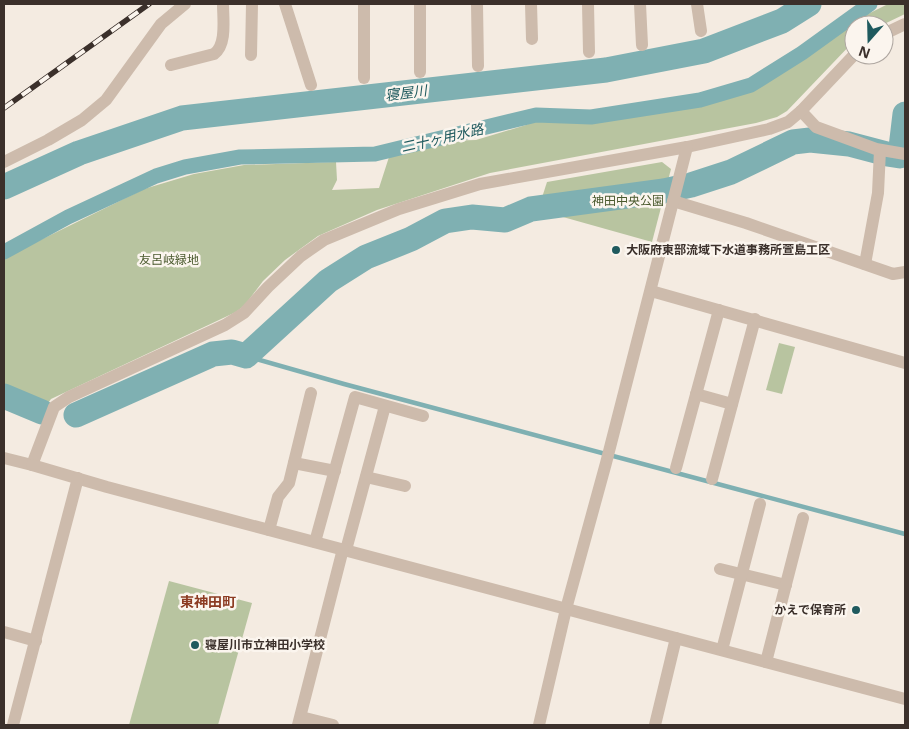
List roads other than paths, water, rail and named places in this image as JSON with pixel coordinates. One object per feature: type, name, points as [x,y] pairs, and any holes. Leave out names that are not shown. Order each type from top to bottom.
[{"type":"street","points":[[4,162],[82,120],[106,100],[161,24],[185,4]]},
{"type":"street","points":[[171,65],[219,51],[222,44],[223,4]]},
{"type":"street","points":[[251,55],[252,4]]},
{"type":"street","points":[[285,4],[311,85]]},
{"type":"street","points":[[364,4],[364,78]]},
{"type":"street","points":[[420,4],[420,72]]},
{"type":"street","points":[[477,4],[478,66]]},
{"type":"street","points":[[531,4],[532,39]]},
{"type":"street","points":[[588,4],[589,52]]},
{"type":"street","points":[[640,4],[642,45]]},
{"type":"street","points":[[697,4],[702,31]]},
{"type":"street","points":[[32,465],[54,407],[69,397],[225,325],[244,313],[301,256],[324,240],[399,209],[480,184],[687,147],[769,129],[788,122],[801,111],[844,65]]},
{"type":"street","points":[[801,111],[816,127],[880,150],[905,154]]},
{"type":"street","points":[[539,725],[566,609],[651,291],[687,147]]},
{"type":"street","points":[[865,264],[878,193],[880,150]]},
{"type":"street","points":[[673,201],[746,223],[893,274],[905,272]]},
{"type":"street","points":[[651,291],[905,363]]},
{"type":"street","points":[[676,468],[719,310]]},
{"type":"street","points":[[712,479],[755,319]]},
{"type":"street","points":[[269,530],[278,497],[289,483],[311,393]]},
{"type":"street","points":[[696,394],[732,404]]},
{"type":"street","points":[[315,542],[355,397],[423,416]]},
{"type":"street","points":[[333,725],[299,721],[385,406]]},
{"type":"street","points":[[4,458],[905,699]]},
{"type":"street","points":[[294,463],[334,471]]},
{"type":"street","points":[[366,477],[405,486]]},
{"type":"street","points":[[14,725],[78,478]]},
{"type":"street","points":[[722,650],[760,504]]},
{"type":"street","points":[[766,662],[804,518]]},
{"type":"street","points":[[720,569],[786,585]]},
{"type":"street","points":[[4,632],[36,641]]},
{"type":"street","points":[[655,725],[676,638]]},
{"type":"waterway","name":"寝屋川","points":[[4,187],[79,153],[182,118],[606,70],[704,51],[782,21],[809,4]]},
{"type":"waterway","name":"二十ヶ用水路","points":[[4,252],[68,217],[156,176],[185,167],[240,157],[375,154],[536,115],[591,117],[700,100],[751,85],[802,53],[870,4]]},
{"type":"waterway","points":[[76,415],[213,354],[232,352],[246,356],[328,281],[366,257],[411,239],[445,221],[472,217],[505,220],[531,209],[664,191],[691,185],[731,172],[793,142],[810,140],[849,144],[900,156],[905,114]]},
{"type":"waterway","points":[[246,356],[905,534]]},
{"type":"waterway","points":[[4,396],[42,412]]},
{"type":"railway","points":[[4,108],[149,4]]},
{"type":"place","name":"大阪府東部流域下水道事務所萱島工区","points":[[616,250]]},
{"type":"place","name":"かえで保育所","points":[[856,610]]},
{"type":"place","name":"寝屋川市立神田小学校","points":[[195,645]]},
{"type":"district","name":"東神田町","points":[[208,602]]},
{"type":"park label","name":"神田中央公園","points":[[628,201]]},
{"type":"park label","name":"友呂岐緑地","points":[[169,260]]}]
